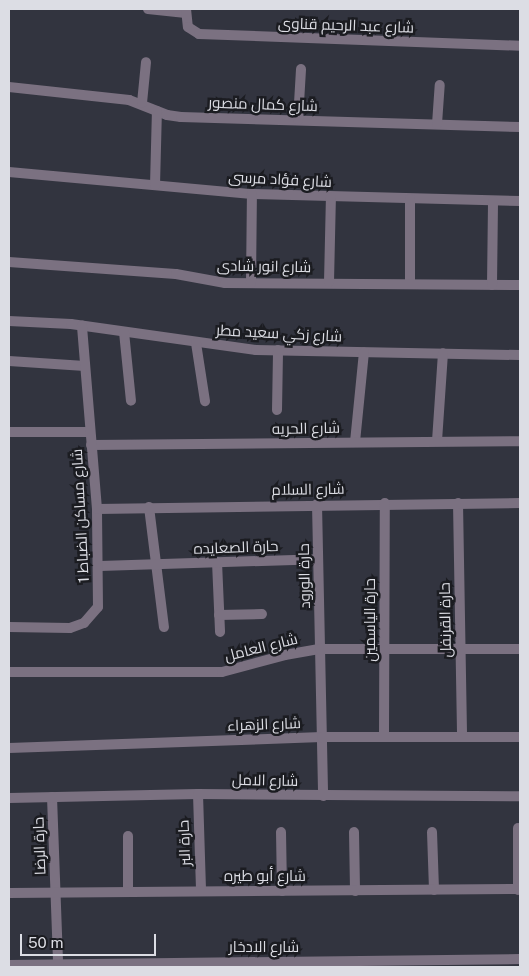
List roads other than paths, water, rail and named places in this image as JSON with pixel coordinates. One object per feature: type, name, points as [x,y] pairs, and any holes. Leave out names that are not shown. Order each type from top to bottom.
[{"type":"street","points":[[148,9],[186,11]]},
{"type":"street","name":"شارع عبد الرحيم قناوى","points":[[186,11],[188,27],[199,34],[520,46]]},
{"type":"street","points":[[142,103],[146,62]]},
{"type":"street","points":[[298,120],[301,68]]},
{"type":"street","points":[[437,124],[440,86]]},
{"type":"street","name":"شارع كمال منصور","points":[[9,87],[142,103],[157,111],[181,117],[520,127]]},
{"type":"street","points":[[155,185],[157,111]]},
{"type":"street","name":"شارع فؤاد مرسى","points":[[9,172],[252,194],[520,201]]},
{"type":"street","points":[[251,283],[252,194]]},
{"type":"street","points":[[329,282],[331,196]]},
{"type":"street","points":[[410,198],[410,284]]},
{"type":"street","points":[[492,285],[493,201]]},
{"type":"street","name":"شارع انور شادى","points":[[9,262],[251,283],[329,282],[520,285]]},
{"type":"street","name":"شارع زكي سعيد مطر","points":[[9,320],[82,326],[196,343],[278,350],[520,355]]},
{"type":"street","name":"شارع مساكن الضباط 1","points":[[9,627],[70,628],[84,624],[98,607],[100,566],[97,508],[82,326]]},
{"type":"street","points":[[124,332],[132,401]]},
{"type":"street","points":[[196,343],[205,401]]},
{"type":"street","points":[[277,410],[278,350]]},
{"type":"street","points":[[355,442],[364,352]]},
{"type":"street","points":[[437,442],[444,353]]},
{"type":"street","points":[[9,361],[85,366]]},
{"type":"street","points":[[9,432],[90,432]]},
{"type":"street","name":"شارع الحريه","points":[[91,445],[520,441]]},
{"type":"street","name":"حارة القرنفل","points":[[458,503],[462,737]]},
{"type":"street","name":"شارع السلام","points":[[97,508],[520,503]]},
{"type":"street","name":"حارة الورود","points":[[317,504],[323,796]]},
{"type":"street","name":"حارة الياسمين","points":[[384,737],[385,504]]},
{"type":"street","points":[[149,507],[164,627]]},
{"type":"street","name":"حارة الصعايده","points":[[100,566],[318,559]]},
{"type":"street","points":[[217,562],[220,632]]},
{"type":"street","points":[[219,615],[262,614]]},
{"type":"street","name":"شارع العامل","points":[[9,672],[222,672],[285,655],[320,650],[520,649]]},
{"type":"street","name":"شارع الزهراء","points":[[9,748],[322,737],[520,737]]},
{"type":"street","name":"شارع الامل","points":[[9,798],[198,794],[520,796]]},
{"type":"street","name":"حارة البر","points":[[198,794],[201,890]]},
{"type":"street","name":"حارة الرضا","points":[[52,797],[58,964]]},
{"type":"street","points":[[518,828],[519,890]]},
{"type":"street","points":[[282,832],[282,891]]},
{"type":"street","points":[[354,832],[355,890]]},
{"type":"street","points":[[432,832],[434,890]]},
{"type":"street","points":[[128,836],[128,892]]},
{"type":"street","name":"شارع أبو طيره","points":[[9,894],[201,890],[519,890]]},
{"type":"street","name":"شارع الادخار","points":[[9,965],[439,964],[509,963],[520,959]]}]
